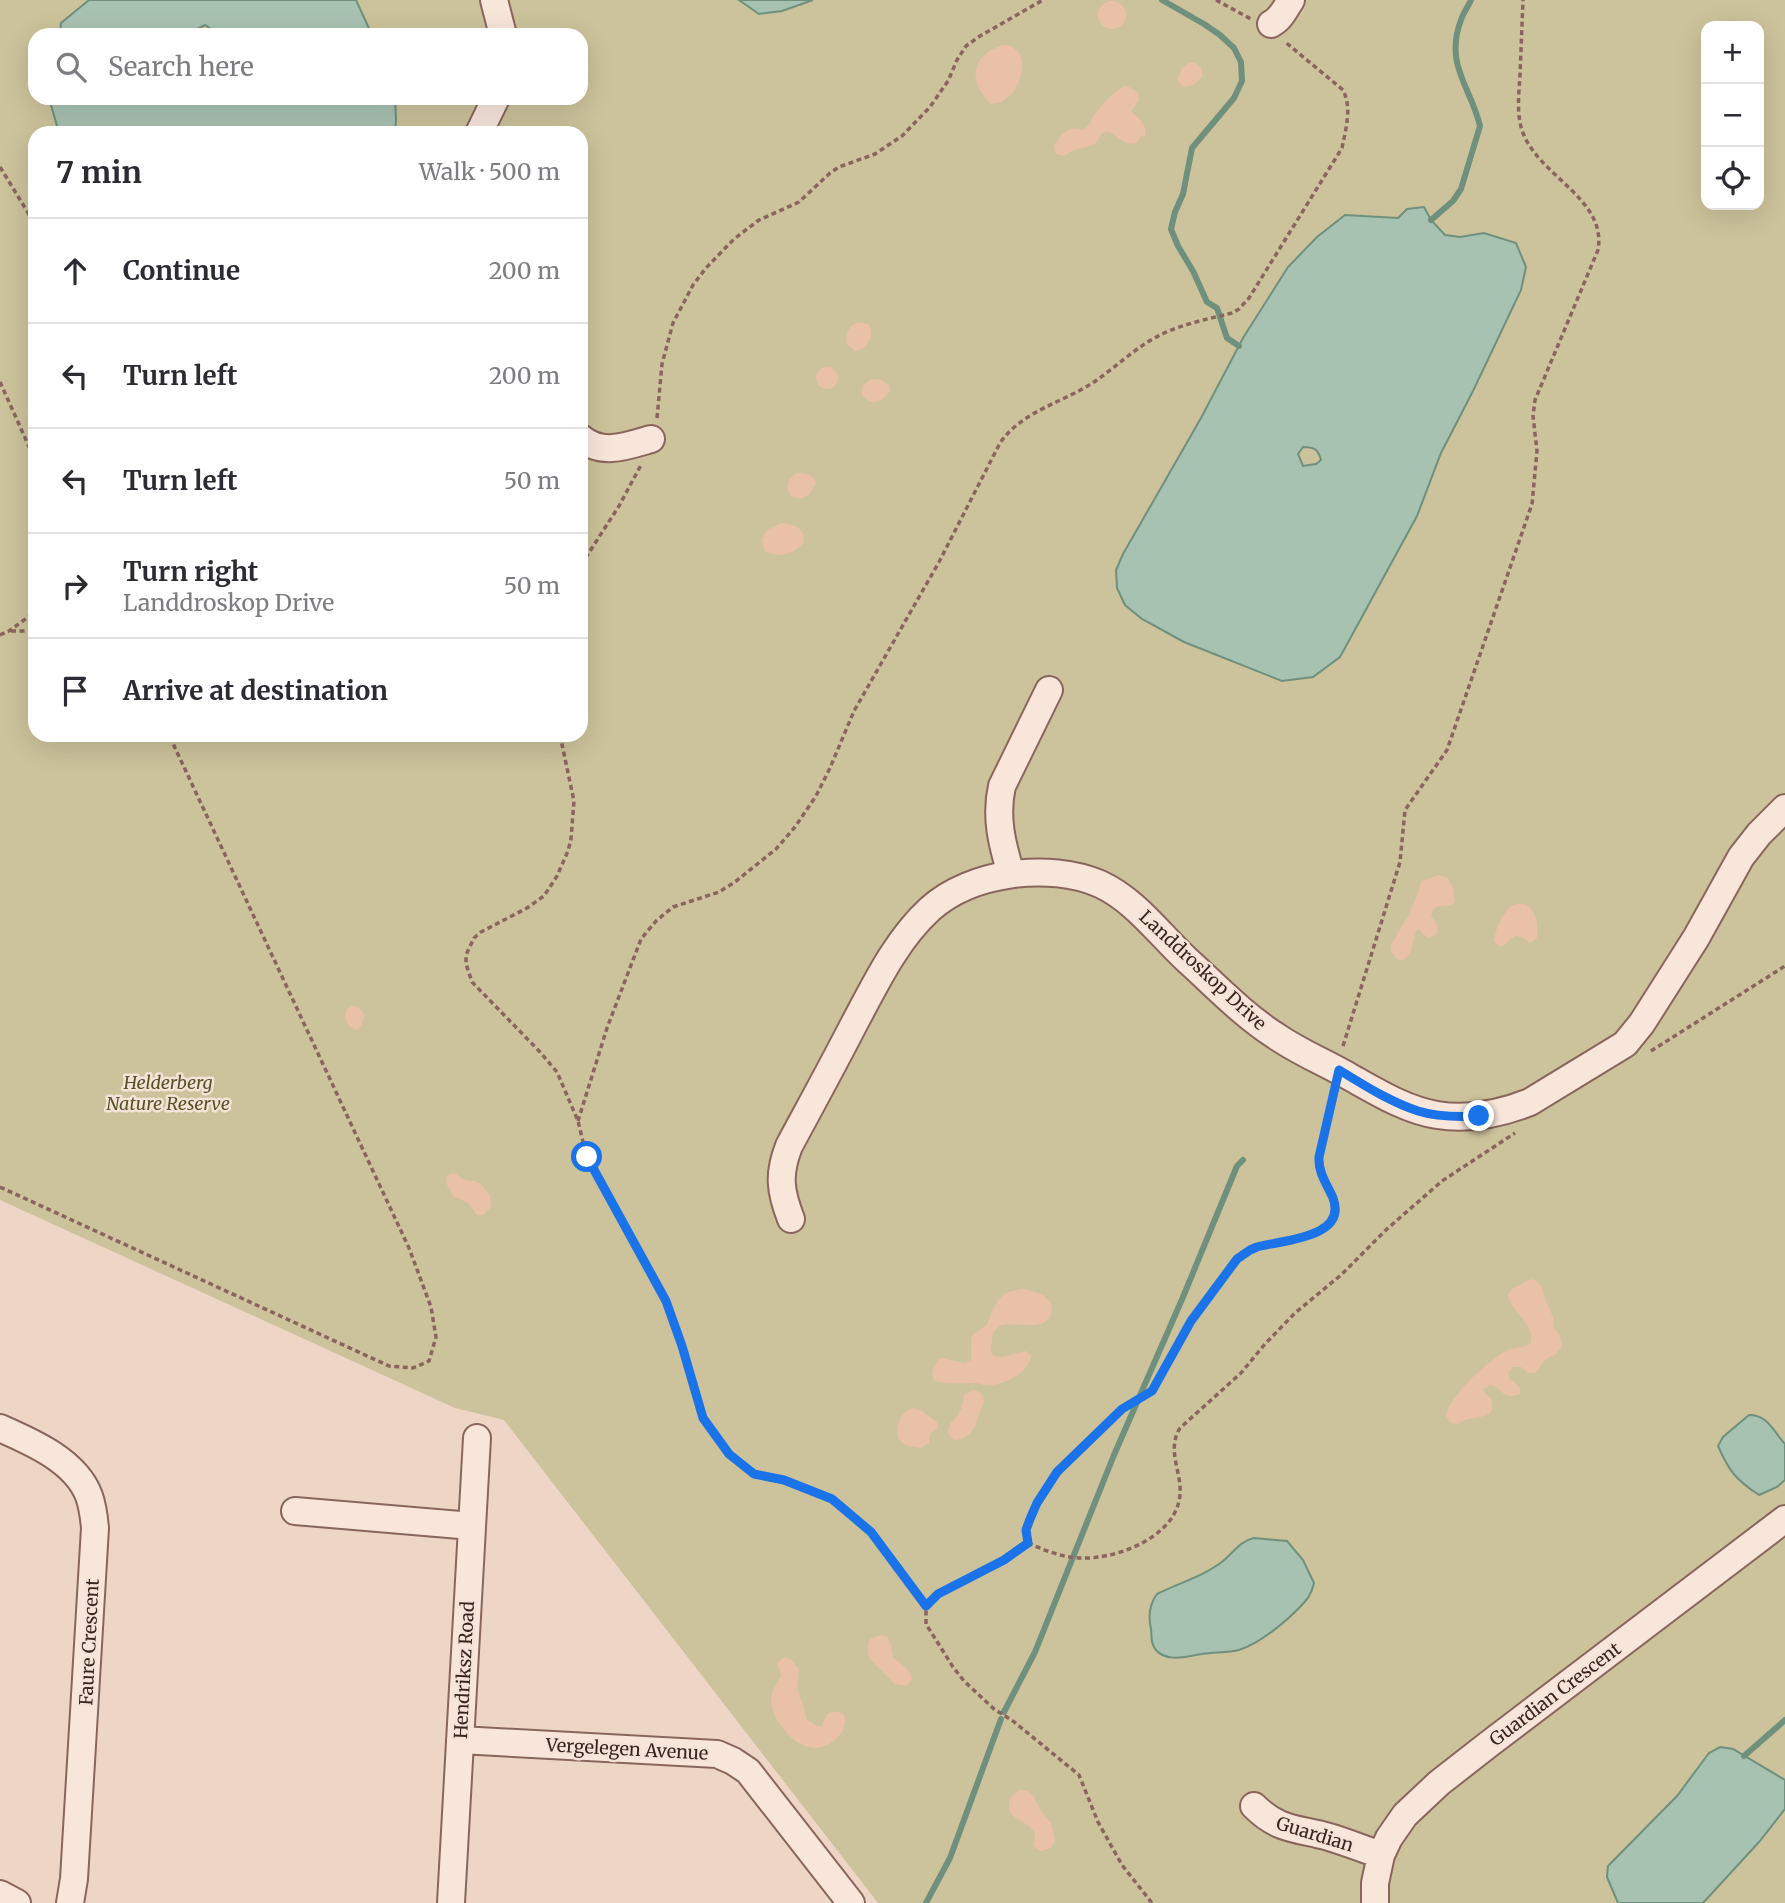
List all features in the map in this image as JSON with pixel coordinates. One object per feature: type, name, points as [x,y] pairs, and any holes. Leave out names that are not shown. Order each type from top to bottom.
[{"type":"street","points":[[494,0],[501,28]]},
{"type":"street","points":[[1270,24],[1277,21],[1291,0]]},
{"type":"street","points":[[482,126],[493,105]]},
{"type":"street","points":[[588,443],[600,448],[617,449],[651,439]]},
{"type":"street","points":[[1011,874],[1001,841],[999,800],[1002,786],[1049,690]]},
{"type":"street","name":"Landdroskop Drive","points":[[791,1219],[782,1198],[781,1182],[783,1162],[789,1146],[894,953],[930,909],[955,891],[1011,874],[1044,872],[1070,874],[1100,884],[1129,902],[1184,957],[1278,1038],[1380,1094],[1418,1111],[1438,1115],[1479,1116],[1530,1102],[1625,1044],[1642,1023],[1696,938],[1741,857],[1785,808]]},
{"type":"street","name":"Faure Crescent","points":[[0,1428],[19,1436],[65,1464],[78,1477],[88,1493],[93,1509],[95,1528],[84,1733],[70,1903]]},
{"type":"street","name":"Hendriksz Road","points":[[451,1903],[477,1438]]},
{"type":"street","points":[[295,1511],[472,1526]]},
{"type":"street","name":"Guardian Crescent","points":[[1375,1903],[1375,1883],[1381,1855],[1389,1838],[1405,1815],[1439,1783],[1785,1519]]},
{"type":"street","name":"Vergelegen Avenue","points":[[460,1740],[718,1754],[748,1772],[851,1903]]},
{"type":"street","name":"Guardian","points":[[1254,1806],[1266,1818],[1279,1825],[1328,1837],[1381,1855]]},
{"type":"street","points":[[0,1894],[17,1903]]},
{"type":"path","points":[[588,554],[619,506],[642,463],[659,413],[662,364],[673,323],[693,285],[706,268],[734,239],[759,220],[799,202],[823,178],[839,167],[875,154],[902,136],[930,107],[948,81],[966,46],[1043,0]]},
{"type":"path","points":[[578,1121],[607,1028],[641,939],[656,921],[673,907],[719,892],[735,882],[776,849],[795,827],[831,768],[854,711],[939,562],[1005,435],[1031,415],[1090,384],[1148,342],[1172,330],[1239,309],[1249,298],[1342,148],[1348,106],[1343,90],[1280,38],[1270,24],[1261,24],[1216,0]]},
{"type":"path","points":[[1028,1543],[1026,1530],[1030,1519],[1057,1472],[1122,1409],[1144,1397],[1156,1385],[1191,1321],[1237,1259],[1257,1247],[1323,1230],[1335,1212],[1333,1199],[1318,1164],[1342,1047],[1400,862],[1405,810],[1447,750],[1532,504],[1537,451],[1533,416],[1535,400],[1598,250],[1599,231],[1593,215],[1536,155],[1527,144],[1522,131],[1518,111],[1523,0]]},
{"type":"path","points":[[0,167],[28,213]]},
{"type":"path","points":[[0,382],[28,444]]},
{"type":"path","points":[[0,635],[28,617]]},
{"type":"path","points":[[9,631],[28,631]]},
{"type":"path","points":[[0,1187],[389,1366],[413,1368],[429,1361],[436,1337],[432,1307],[410,1248],[172,742]]},
{"type":"path","points":[[562,742],[574,801],[572,839],[564,864],[551,888],[536,903],[474,938],[466,955],[472,982],[557,1072],[578,1121],[587,1157],[666,1301],[703,1418],[729,1454],[754,1474],[784,1480],[832,1499],[871,1532],[926,1606],[926,1624],[953,1667],[970,1688],[1079,1774],[1098,1822],[1122,1865],[1152,1903]]},
{"type":"path","points":[[1647,1054],[1785,966]]},
{"type":"path","points":[[1028,1543],[1042,1550],[1079,1558],[1093,1558],[1125,1550],[1164,1528],[1176,1512],[1180,1501],[1181,1490],[1173,1449],[1175,1435],[1180,1428],[1241,1373],[1295,1313],[1341,1275],[1387,1229],[1442,1181],[1523,1128]]},
{"type":"path","points":[[926,1606],[938,1594],[1004,1560],[1028,1543]]},
{"type":"green space","name":"Helderberg Nature Reserve","points":[[0,0],[1785,0],[1785,1903],[878,1903],[504,1420],[455,1408],[0,1200]]},
{"type":"sand","points":[[1112,1],[1122,5],[1126,15],[1122,25],[1112,29],[1102,25],[1098,15],[1102,5]]},
{"type":"sand","points":[[1003,45],[1013,48],[1020,55],[1021,75],[1010,95],[1002,102],[991,104],[978,86],[976,70],[984,55]]},
{"type":"sand","points":[[1192,62],[1200,67],[1202,77],[1193,85],[1183,87],[1178,81],[1179,75],[1184,67]]},
{"type":"sand","points":[[1125,86],[1134,89],[1139,95],[1139,101],[1131,111],[1144,125],[1145,137],[1141,136],[1137,143],[1130,144],[1105,132],[1094,145],[1074,150],[1064,156],[1056,154],[1054,146],[1062,135],[1073,128],[1085,128],[1106,101]]},
{"type":"sand","points":[[858,322],[868,324],[871,333],[864,348],[855,351],[847,345],[846,337],[850,328]]},
{"type":"sand","points":[[827,367],[835,370],[838,378],[835,386],[827,389],[819,386],[816,378],[819,370]]},
{"type":"sand","points":[[871,379],[882,380],[889,385],[890,391],[880,401],[868,401],[862,394],[863,385]]},
{"type":"sand","points":[[797,473],[811,476],[816,483],[809,495],[800,499],[791,496],[787,486]]},
{"type":"sand","points":[[781,523],[794,525],[803,533],[804,542],[791,552],[774,555],[764,550],[762,540],[767,530]]},
{"type":"sand","points":[[1439,875],[1448,878],[1455,902],[1433,909],[1431,916],[1438,928],[1435,935],[1428,938],[1418,929],[1410,954],[1403,960],[1397,959],[1391,952],[1391,945],[1408,916],[1421,881]]},
{"type":"sand","points":[[1520,903],[1533,912],[1537,921],[1537,938],[1530,943],[1515,936],[1500,946],[1494,941],[1500,922],[1511,906]]},
{"type":"sand","points":[[351,1006],[360,1009],[363,1015],[357,1030],[348,1025],[346,1019],[347,1009]]},
{"type":"sand","points":[[454,1173],[465,1180],[482,1185],[490,1196],[491,1207],[483,1215],[477,1215],[468,1203],[453,1196],[446,1178]]},
{"type":"sand","points":[[1531,1279],[1542,1286],[1562,1346],[1555,1355],[1546,1359],[1535,1373],[1528,1373],[1521,1367],[1513,1367],[1508,1372],[1509,1378],[1520,1387],[1520,1394],[1509,1396],[1490,1385],[1483,1390],[1492,1400],[1492,1411],[1458,1424],[1450,1423],[1446,1416],[1448,1408],[1469,1381],[1504,1352],[1530,1344],[1530,1330],[1508,1295],[1512,1289]]},
{"type":"sand","points":[[1021,1289],[1047,1298],[1052,1307],[1050,1316],[1040,1324],[1001,1325],[993,1332],[991,1352],[994,1356],[1001,1357],[1026,1351],[1031,1355],[1027,1366],[1011,1379],[993,1385],[937,1382],[932,1372],[938,1360],[941,1358],[965,1363],[971,1360],[971,1338],[987,1325],[993,1308],[1001,1297]]},
{"type":"sand","points":[[973,1390],[984,1397],[983,1405],[973,1430],[967,1436],[954,1440],[948,1433],[950,1424],[962,1407],[964,1395]]},
{"type":"sand","points":[[914,1408],[937,1422],[938,1428],[930,1434],[929,1444],[920,1448],[905,1445],[898,1438],[900,1419],[905,1412]]},
{"type":"sand","points":[[880,1635],[887,1636],[893,1657],[911,1674],[910,1682],[906,1686],[895,1684],[868,1654],[870,1639]]},
{"type":"sand","points":[[784,1657],[791,1659],[799,1669],[797,1688],[807,1720],[822,1726],[827,1714],[842,1713],[845,1718],[842,1732],[828,1745],[817,1748],[801,1744],[786,1732],[775,1716],[771,1696],[781,1675],[777,1663]]},
{"type":"sand","points":[[1019,1790],[1028,1791],[1034,1797],[1051,1823],[1055,1840],[1051,1848],[1041,1851],[1037,1849],[1034,1845],[1034,1832],[1011,1813],[1009,1809],[1012,1795]]},
{"type":"shaded area","points":[[89,0],[356,0],[369,28],[210,28],[205,25],[199,28],[61,28],[61,23]]},
{"type":"shaded area","points":[[739,0],[813,0],[782,11],[759,14]]},
{"type":"shaded area","points":[[51,105],[395,105],[396,119],[396,126],[57,126]]},
{"type":"shaded area","points":[[1424,207],[1431,220],[1445,235],[1460,237],[1484,233],[1516,243],[1526,267],[1521,290],[1441,453],[1417,516],[1340,657],[1313,677],[1282,681],[1184,642],[1142,619],[1125,605],[1117,588],[1116,570],[1243,338],[1288,267],[1317,237],[1345,215],[1398,218],[1407,209]],"holes":[[[1303,447],[1313,448],[1321,460],[1316,464],[1303,466],[1298,454]]]},
{"type":"shaded area","points":[[1749,1415],[1766,1421],[1785,1444],[1785,1480],[1759,1495],[1734,1474],[1718,1446],[1723,1437]]},
{"type":"shaded area","points":[[1254,1538],[1287,1541],[1303,1560],[1314,1583],[1308,1598],[1276,1628],[1239,1650],[1178,1658],[1166,1656],[1156,1650],[1150,1620],[1151,1606],[1157,1594],[1208,1571],[1241,1544]]},
{"type":"shaded area","points":[[1720,1747],[1733,1749],[1785,1780],[1785,1809],[1759,1842],[1703,1903],[1618,1903],[1607,1877],[1608,1866],[1677,1796],[1709,1753]]},
{"type":"waterway","points":[[1162,0],[1220,35],[1234,48],[1241,62],[1242,81],[1234,98],[1192,148],[1183,194],[1171,229],[1207,302],[1217,308],[1227,338],[1239,346]]},
{"type":"waterway","points":[[1431,220],[1453,201],[1461,189],[1480,126],[1457,63],[1456,50],[1461,20],[1471,0]]},
{"type":"waterway","points":[[1004,1712],[1035,1652],[1114,1455],[1237,1166],[1243,1160]]},
{"type":"waterway","points":[[926,1903],[950,1858],[1001,1719]]},
{"type":"waterway","points":[[1744,1756],[1785,1720]]},
{"type":"route","points":[[587,1157],[666,1301],[703,1418],[729,1454],[754,1474],[784,1480],[832,1499],[871,1532],[926,1606],[938,1594],[1004,1560],[1028,1543],[1026,1530],[1030,1519],[1057,1472],[1122,1409],[1152,1391],[1191,1321],[1237,1259],[1257,1247],[1316,1233],[1329,1225],[1335,1205],[1318,1164],[1339,1070],[1380,1094],[1418,1111],[1458,1117],[1479,1116]]}]
